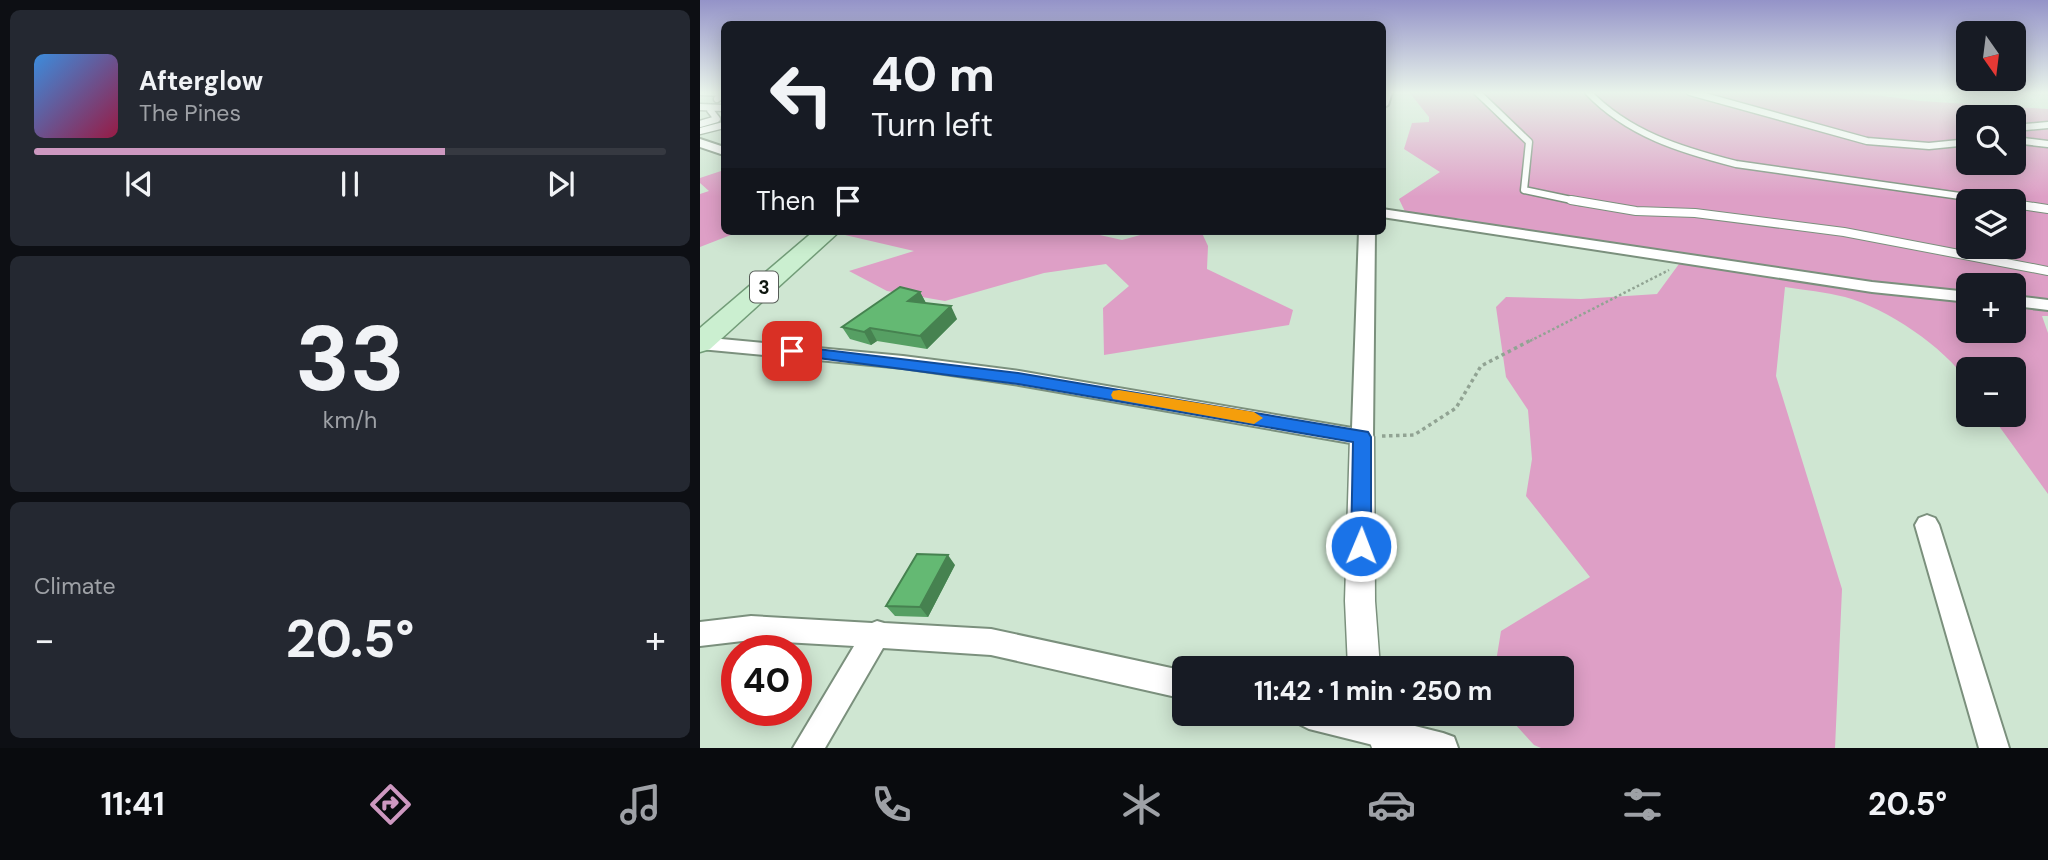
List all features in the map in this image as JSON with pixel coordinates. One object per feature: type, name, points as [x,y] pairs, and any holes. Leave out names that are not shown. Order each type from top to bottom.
[{"type":"main road","name":"3","points":[[700,343],[823,235]]},
{"type":"street","points":[[700,143],[721,150]]},
{"type":"street","points":[[1386,214],[1872,287],[1956,296]]},
{"type":"street","points":[[1363,656],[1360,601],[1367,235]]},
{"type":"street","points":[[2026,302],[2048,305]]},
{"type":"street","points":[[700,343],[903,362],[1018,378],[1362,437]]},
{"type":"street","points":[[1927,525],[1994,748]]},
{"type":"street","points":[[700,634],[751,628],[877,633],[991,642],[1172,682]]},
{"type":"street","points":[[808,748],[877,633]]},
{"type":"street","points":[[1361,726],[1443,748]]},
{"type":"lane","points":[[1515,127],[1525,136],[1528,148],[1526,175],[1522,185],[1524,190],[1536,194],[1636,211],[1695,212],[1759,223],[1844,232],[2048,271]]},
{"type":"lane","points":[[1635,127],[1662,141],[1736,164],[1956,195]]},
{"type":"lane","points":[[1816,127],[1867,141],[1929,146],[1956,143]]},
{"type":"lane","points":[[2026,142],[2048,144]]},
{"type":"lane","points":[[2026,206],[2048,209]]},
{"type":"path","points":[[1362,437],[1414,435],[1456,408],[1480,366],[1649,278],[1693,259]]},
{"type":"shaded area","points":[[1411,127],[1956,127],[1956,175],[2026,175],[2026,127],[2048,127],[2048,316],[2042,316],[2048,333],[2048,494],[2000,427],[2026,427],[2026,357],[1956,357],[1956,367],[1930,343],[1879,310],[1845,297],[1785,287],[1776,376],[1842,589],[1835,748],[1541,748],[1534,745],[1517,726],[1574,726],[1574,656],[1497,656],[1501,631],[1590,577],[1526,496],[1532,459],[1528,410],[1506,377],[1496,307],[1506,297],[1581,299],[1657,294],[1687,253],[1618,247],[1457,218],[1408,218],[1399,199],[1440,172],[1404,149]]},
{"type":"shaded area","points":[[721,171],[721,235],[731,235],[700,247],[700,194],[709,191],[700,183],[700,178]]},
{"type":"shaded area","points":[[845,235],[1100,235],[1122,240],[1140,235],[1203,235],[1208,246],[1207,269],[1293,310],[1289,325],[1104,355],[1103,308],[1129,286],[1106,264],[1044,273],[945,301],[887,291],[849,271],[914,251]]},
{"type":"building","points":[[900,287],[920,292],[908,301],[951,306],[920,336],[870,328],[864,332],[842,327]]},
{"type":"building","points":[[917,554],[948,555],[920,607],[886,606]]},
{"type":"slow traffic","points":[[1119,395],[1254,418]]},
{"type":"route","points":[[792,351],[903,362],[1018,378],[1362,437],[1361,546]]}]
